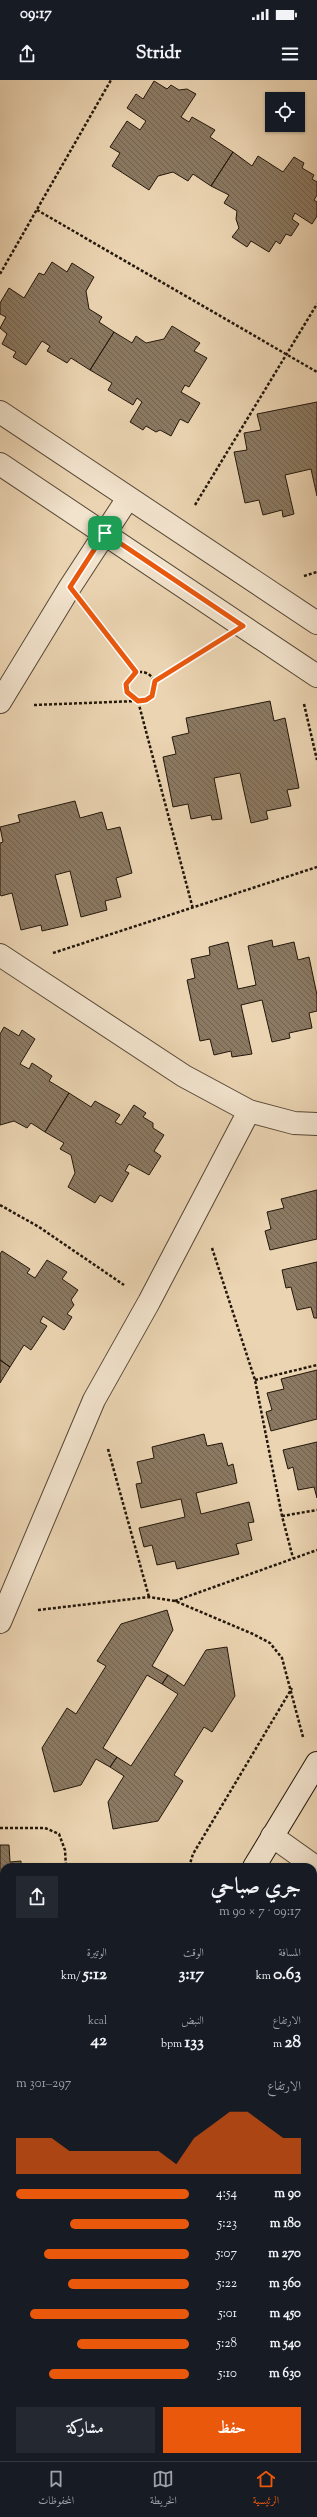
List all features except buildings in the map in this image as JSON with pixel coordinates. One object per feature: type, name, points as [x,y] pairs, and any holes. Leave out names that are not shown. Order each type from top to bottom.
[{"type":"street","points":[[0,412],[317,623]]},
{"type":"street","points":[[0,464],[317,676]]},
{"type":"street","points":[[0,702],[70,587],[128,498]]},
{"type":"street","points":[[7,960],[184,1076],[249,1111],[294,1123],[317,1124]]},
{"type":"street","points":[[3,1618],[41,1522],[94,1400],[149,1302],[249,1111]]},
{"type":"street","points":[[256,1863],[314,1768]]},
{"type":"street","points":[[272,1836],[310,1863]]},
{"type":"path","points":[[0,274],[111,80]]},
{"type":"path","points":[[37,210],[317,372]]},
{"type":"path","points":[[179,532],[285,354],[317,304]]},
{"type":"path","points":[[70,587],[136,672],[150,675],[155,681]]},
{"type":"path","points":[[31,705],[146,700],[152,696],[155,681],[243,626]]},
{"type":"path","points":[[294,661],[317,760]]},
{"type":"path","points":[[136,672],[126,684],[127,692],[138,701],[193,909]]},
{"type":"path","points":[[7,960],[193,909],[317,866]]},
{"type":"path","points":[[0,1205],[39,1227],[149,1302]]},
{"type":"path","points":[[199,1208],[255,1380],[282,1516],[293,1558]]},
{"type":"path","points":[[255,1380],[317,1365]]},
{"type":"path","points":[[107,1446],[149,1597]]},
{"type":"path","points":[[282,1516],[317,1510]]},
{"type":"path","points":[[174,1601],[317,1550]]},
{"type":"path","points":[[3,1618],[149,1597],[174,1601],[253,1634],[270,1643],[282,1658],[292,1688],[314,1768]]},
{"type":"path","points":[[190,1863],[193,1854],[292,1688]]},
{"type":"path","points":[[0,1828],[45,1828],[59,1834],[65,1850],[66,1863]]},
{"type":"route","points":[[105,533],[243,626],[155,681],[155,689],[152,696],[146,700],[138,701],[127,692],[126,684],[130,677],[136,672],[70,587],[105,533]]}]
